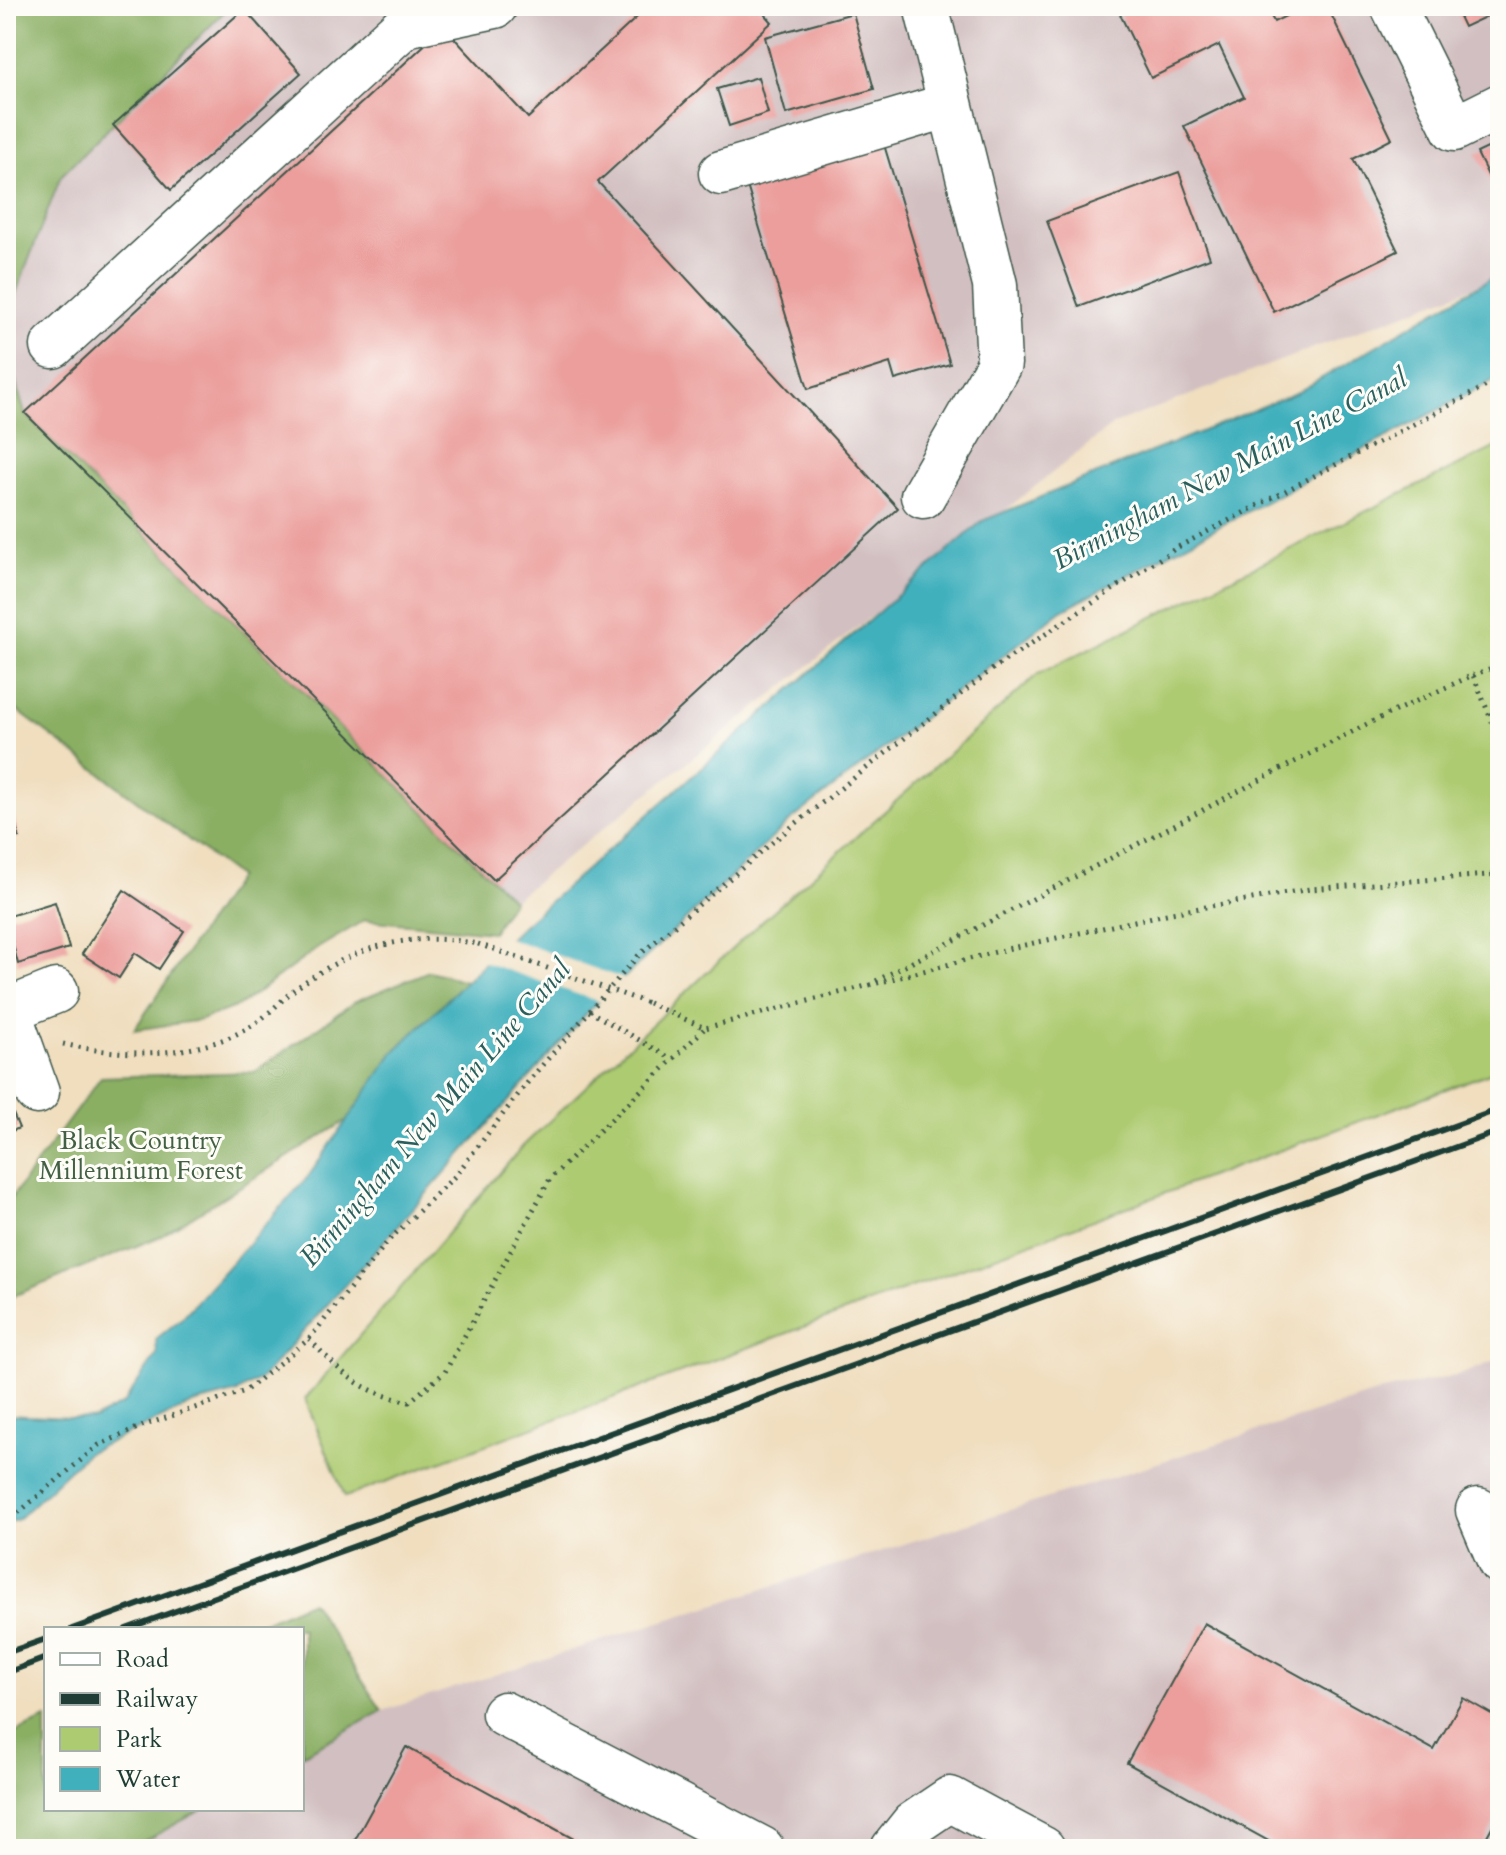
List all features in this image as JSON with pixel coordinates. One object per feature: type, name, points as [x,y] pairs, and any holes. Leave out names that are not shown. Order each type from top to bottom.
[{"type":"street","points":[[53,346],[405,25],[495,6]]},
{"type":"street","points":[[923,496],[999,364],[995,285],[926,6]]},
{"type":"street","points":[[1393,6],[1454,129],[1500,106]]},
{"type":"street","points":[[721,173],[950,105]]},
{"type":"street","points":[[37,1092],[11,1018],[56,991]]},
{"type":"street","points":[[1478,1510],[1500,1562]]},
{"type":"street","points":[[504,1714],[762,1849]]},
{"type":"street","points":[[893,1849],[913,1824],[950,1799],[1043,1849]]},
{"type":"path","points":[[6,1523],[99,1445],[142,1426],[245,1391],[309,1339],[389,1240],[455,1176],[531,1078],[638,956],[780,836],[994,668],[1176,548],[1500,379]]},
{"type":"path","points":[[868,985],[1369,723],[1500,665]]},
{"type":"path","points":[[1473,675],[1500,741]]},
{"type":"path","points":[[309,1339],[346,1377],[373,1394],[409,1402],[445,1372],[550,1179],[705,1028],[1011,948],[1186,910],[1310,889],[1500,874]]},
{"type":"path","points":[[11,1018],[90,1050],[153,1053],[200,1046],[249,1028],[296,988],[353,953],[405,940],[445,937],[478,944],[648,1003],[705,1028]]},
{"type":"path","points":[[589,1011],[672,1059]]},
{"type":"shaded area","points":[[6,6],[1500,6],[1500,277],[1114,424],[513,900],[456,847],[6,702]]},
{"type":"shaded area","points":[[1500,1359],[1500,1849],[133,1849],[201,1811],[304,1811],[304,1754],[382,1711],[1382,1391],[1460,1375]]},
{"type":"green space","points":[[6,6],[230,6],[61,176],[6,319]]},
{"type":"green space","points":[[6,350],[25,414],[513,900],[492,932],[365,920],[318,948],[240,1005],[201,1020],[134,1030],[238,877],[6,702]]},
{"type":"green space","points":[[1500,445],[1500,1069],[345,1497],[305,1399],[523,1146],[750,932],[1038,674]]},
{"type":"green space","name":"Black Country Millennium Forest","points":[[429,971],[466,981],[394,1052],[352,1117],[161,1236],[6,1299],[6,1205],[101,1077],[255,1072],[356,1001]]},
{"type":"green space","points":[[311,1601],[382,1711],[304,1754],[304,1627],[252,1627]]},
{"type":"green space","points":[[44,1720],[44,1811],[199,1811],[130,1849],[6,1849],[6,1737]]},
{"type":"water","name":"Birmingham New Main Line Canal","points":[[1500,273],[1500,377],[1062,610],[789,822],[589,1011],[262,1378],[238,1392],[193,1404],[88,1452],[18,1519],[6,1524],[6,1415],[94,1419],[123,1404],[157,1354],[156,1339],[182,1318],[308,1177],[394,1052],[522,926],[982,521],[1298,392]]},
{"type":"pier","points":[[505,937],[627,980],[603,1003],[481,961]]},
{"type":"building","points":[[649,6],[758,6],[772,22],[598,182],[898,508],[494,880],[25,413],[444,27],[528,118]]},
{"type":"building","points":[[1116,6],[1266,6],[1274,22],[1306,6],[1327,6],[1392,139],[1353,159],[1398,251],[1274,312],[1184,126],[1244,97],[1219,45],[1151,78]]},
{"type":"building","points":[[1454,6],[1500,6],[1500,10],[1464,27]]},
{"type":"building","points":[[244,9],[301,73],[171,190],[113,125]]},
{"type":"building","points":[[853,13],[874,89],[786,114],[765,37]]},
{"type":"building","points":[[758,77],[768,113],[729,126],[717,89]]},
{"type":"building","points":[[882,138],[950,364],[895,380],[890,363],[808,389],[745,179]]},
{"type":"building","points":[[1500,142],[1500,190],[1496,192],[1477,153]]},
{"type":"building","points":[[1179,172],[1210,258],[1079,307],[1047,221]]},
{"type":"building","points":[[6,788],[19,837],[6,840]]},
{"type":"building","points":[[124,890],[184,931],[159,969],[135,953],[119,978],[82,954]]},
{"type":"building","points":[[55,902],[69,948],[18,964],[6,917]]},
{"type":"building","points":[[6,1097],[19,1128],[6,1134]]},
{"type":"building","points":[[1204,1623],[1434,1750],[1463,1698],[1500,1719],[1500,1812],[1480,1849],[1283,1849],[1127,1763]]},
{"type":"building","points":[[406,1747],[592,1849],[350,1849]]},
{"type":"railway","points":[[77,1627],[1500,1109]]},
{"type":"railway","points":[[132,1627],[1500,1131]]},
{"type":"railway","points":[[6,1653],[44,1640]]},
{"type":"railway","points":[[6,1673],[44,1659]]}]
